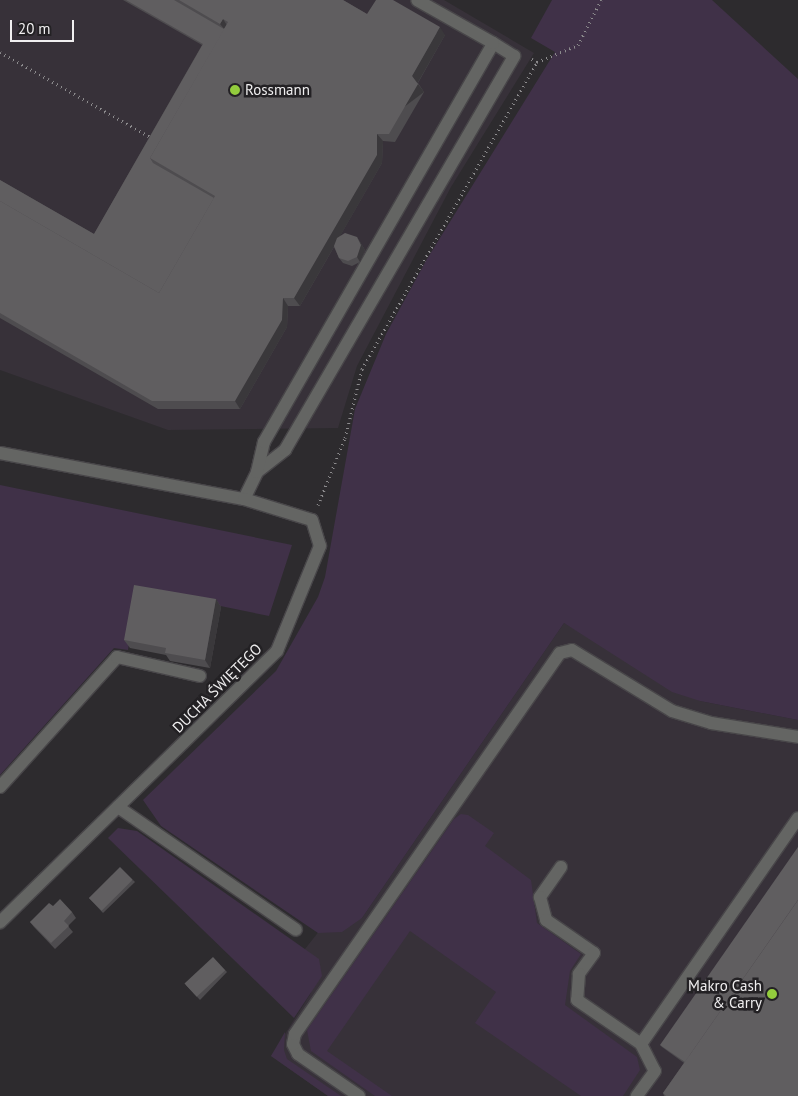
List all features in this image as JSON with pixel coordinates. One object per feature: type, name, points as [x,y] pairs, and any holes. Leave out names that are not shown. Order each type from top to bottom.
[{"type":"street","points":[[257,472],[285,450],[514,56],[417,0]]},
{"type":"street","points":[[244,500],[257,472],[264,442],[493,43]]},
{"type":"street","points":[[0,453],[244,500],[312,520]]},
{"type":"street","name":"DUCHA ŚWIĘTEGO","points":[[0,922],[276,651],[320,546],[312,520]]},
{"type":"street","points":[[359,1096],[298,1054],[293,1044],[295,1034],[560,653],[572,650],[672,711],[711,723],[798,737]]},
{"type":"street","points":[[0,787],[117,657],[200,676]]},
{"type":"street","points":[[118,807],[296,930]]},
{"type":"street","points":[[640,1044],[798,818]]},
{"type":"street","points":[[561,867],[540,897],[546,920],[594,953],[579,974],[577,1000],[640,1044],[655,1071],[637,1096]]},
{"type":"path","points":[[312,520],[345,438],[362,369],[537,62],[578,45],[601,0]]},
{"type":"path","points":[[0,52],[159,142]]},
{"type":"path","points":[[514,56],[527,57],[537,62]]},
{"type":"shaded area","points":[[0,0],[444,0],[534,53],[451,187],[357,366],[338,428],[168,430],[0,370]]},
{"type":"shaded area","points":[[552,0],[712,0],[798,79],[798,720],[700,701],[672,692],[564,623],[362,918],[342,932],[318,933],[161,826],[143,800],[276,671],[318,597],[325,577],[355,409],[386,334],[427,259],[555,52],[531,38]]},
{"type":"shaded area","points":[[0,485],[292,545],[269,616],[137,589],[128,650],[114,648],[0,775]]},
{"type":"shaded area","name":"Makro Cash & Carry","points":[[564,623],[700,701],[798,720],[798,1096],[328,1096],[271,1056],[311,993],[301,954],[320,930],[362,918]]},
{"type":"shaded area","points":[[461,814],[468,815],[494,833],[485,846],[531,880],[537,923],[581,954],[570,971],[565,1005],[637,1057],[640,1070],[623,1096],[581,1096],[475,1023],[496,992],[410,931],[327,1051],[392,1096],[375,1096],[311,1051],[307,1030],[454,819]]},
{"type":"shaded area","points":[[118,828],[137,831],[319,959],[322,976],[294,1018],[108,838]]},
{"type":"shaded area","points":[[285,1032],[284,1050],[287,1059],[341,1096],[328,1096],[271,1056]]},
{"type":"building","points":[[126,0],[174,0],[224,29],[227,25],[150,158],[153,163],[214,198],[159,293],[0,201],[0,180],[94,234],[203,44]]},
{"type":"building","points":[[179,0],[343,0],[367,14],[376,0],[393,0],[440,27],[412,76],[418,84],[389,134],[377,134],[377,155],[294,298],[283,298],[282,320],[235,401],[152,401],[0,313],[0,201],[159,293],[215,196],[150,158],[228,22],[223,19],[220,24]]},
{"type":"building","points":[[345,233],[357,237],[361,245],[357,257],[348,261],[339,258],[334,246],[337,238]]},
{"type":"building","points":[[134,585],[216,599],[205,660],[165,653],[166,648],[124,640]]},
{"type":"building","points":[[798,847],[798,900],[685,1062],[660,1045]]},
{"type":"building","points":[[120,867],[133,880],[102,911],[89,898]]},
{"type":"building","points":[[60,899],[72,912],[64,921],[69,926],[51,943],[30,922],[49,903],[53,906]]},
{"type":"building","name":"Makro Cash & Carry","points":[[798,900],[798,1096],[666,1096],[663,1093]]},
{"type":"building","points":[[213,957],[225,970],[197,997],[184,984]]},
{"type":"place","name":"Rossmann","points":[[235,90]]},
{"type":"place","name":"Makro Cash & Carry","points":[[772,994]]}]
